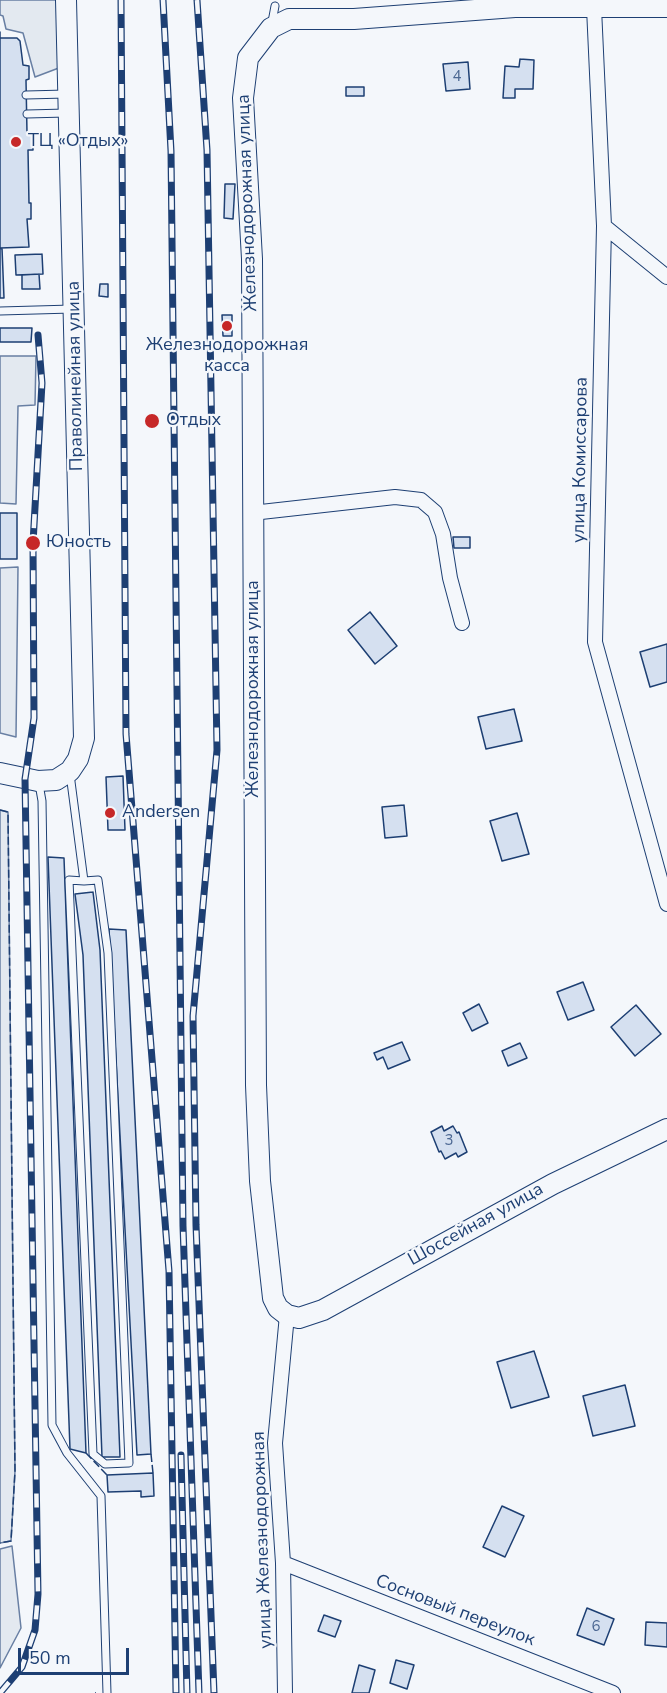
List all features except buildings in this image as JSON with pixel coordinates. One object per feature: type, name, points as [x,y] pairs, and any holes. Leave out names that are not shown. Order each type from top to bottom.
[{"type":"street","name":"Праволинейная улица","points":[[66,0],[83,726],[81,753],[70,771]]},
{"type":"street","points":[[271,28],[289,19],[308,17],[354,19],[515,3],[594,8],[667,7]]},
{"type":"street","name":"улица Комиссарова","points":[[594,8],[604,226],[595,642],[667,904]]},
{"type":"street","name":"Железнодорожная улица","points":[[271,28],[248,58],[243,98],[252,259],[256,1085],[260,1181],[273,1298],[278,1308],[286,1315]]},
{"type":"street","points":[[604,226],[667,277]]},
{"type":"street","points":[[252,513],[395,497],[421,500],[435,512],[443,534],[450,578],[462,623]]},
{"type":"street","points":[[0,773],[51,782],[70,771]]},
{"type":"street","name":"Шоссейная улица","points":[[286,1315],[299,1318],[323,1310],[553,1184],[667,1129]]},
{"type":"street","name":"улица Железнодорожная","points":[[285,1693],[283,1563],[275,1443],[286,1315]]},
{"type":"street","name":"Сосновый переулок","points":[[283,1563],[613,1693]]},
{"type":"lane","points":[[271,28],[275,6]]},
{"type":"lane","points":[[26,95],[69,103]]},
{"type":"lane","points":[[27,114],[69,103]]},
{"type":"lane","points":[[0,311],[74,309]]},
{"type":"lane","points":[[70,771],[84,880]]},
{"type":"lane","points":[[38,781],[42,801],[52,1425],[67,1453],[101,1496],[107,1693]]},
{"type":"lane","points":[[69,880],[84,880],[99,880],[108,953],[129,1462],[105,1464],[93,1454],[69,880]]},
{"type":"shaded area","points":[[0,0],[62,0],[64,66],[35,77],[23,33],[6,29],[3,16],[0,15]]},
{"type":"shaded area","points":[[0,356],[36,356],[35,405],[18,406],[16,504],[0,503]]},
{"type":"shaded area","points":[[18,567],[16,737],[0,733],[0,568]]},
{"type":"shaded area","points":[[0,810],[8,812],[15,1471],[11,1541],[0,1543]]},
{"type":"shaded area","points":[[12,1546],[21,1628],[0,1668],[0,1549]]},
{"type":"railway","points":[[121,0],[126,734],[169,1271],[176,1693]]},
{"type":"railway","points":[[163,0],[171,151],[183,1226],[199,1693]]},
{"type":"railway","points":[[197,0],[207,150],[217,750],[193,1016],[196,1225],[214,1693]]},
{"type":"railway","points":[[0,1693],[22,1667],[35,1630],[38,1594],[25,779],[34,718],[33,543],[42,383],[38,335]]},
{"type":"railway","points":[[181,1455],[187,1693]]},
{"type":"fence","points":[[0,810],[8,812],[15,1471],[11,1541],[0,1543]]},
{"type":"fence","points":[[86,1453],[107,1475]]},
{"type":"fence","points":[[151,1454],[153,1473]]},
{"type":"place","name":"ТЦ «Отдых»","points":[[16,142]]},
{"type":"place","name":"Железнодорожная касса","points":[[227,326]]},
{"type":"place","name":"Отдых","points":[[152,421]]},
{"type":"place","name":"Юность","points":[[33,543]]},
{"type":"place","name":"Andersen","points":[[110,813]]}]
